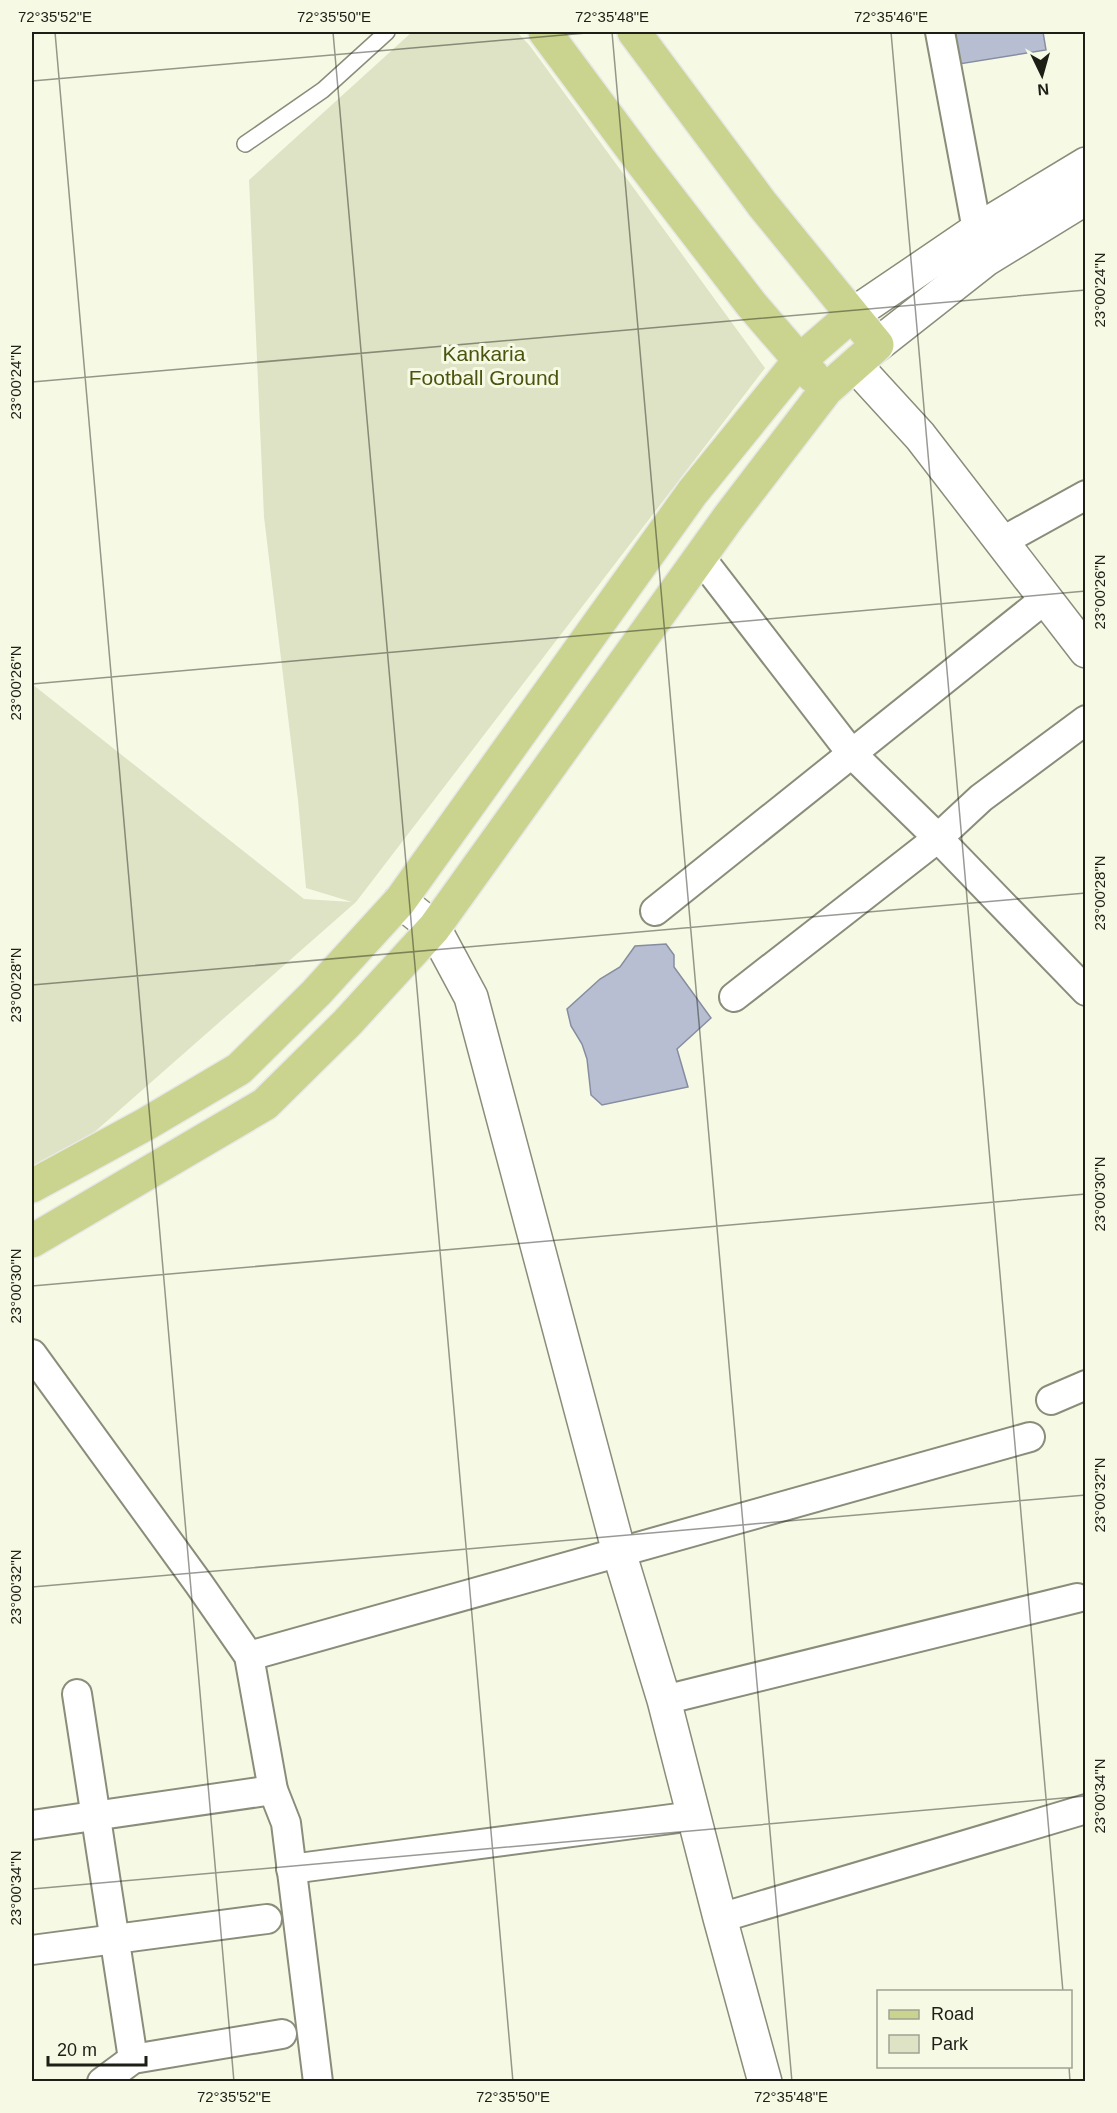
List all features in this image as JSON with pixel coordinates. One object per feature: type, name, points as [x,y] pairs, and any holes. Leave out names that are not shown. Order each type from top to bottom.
[{"type":"main road","points":[[545,32],[751,304],[826,390]]},
{"type":"main road","points":[[32,1240],[265,1104],[347,1023],[434,928],[700,557],[826,390],[866,355],[852,315],[762,204],[634,32]]},
{"type":"main road","points":[[32,1185],[146,1124],[238,1069],[316,993],[400,901],[692,493],[799,361],[852,315]]},
{"type":"street","points":[[940,32],[977,230]]},
{"type":"street","points":[[852,315],[977,230],[1086,164]]},
{"type":"street","points":[[1086,198],[985,260],[866,355],[920,436],[1086,651]]},
{"type":"street","points":[[1001,542],[1086,495]]},
{"type":"street","points":[[700,557],[852,754],[938,838],[1086,991]]},
{"type":"street","points":[[656,911],[1045,599]]},
{"type":"street","points":[[734,997],[938,838],[981,798],[1086,720]]},
{"type":"street","points":[[400,901],[434,928],[471,997],[619,1552],[664,1700],[765,2082]]},
{"type":"street","points":[[32,1354],[249,1656],[273,1790],[286,1823],[318,2082]]},
{"type":"street","points":[[1051,1400],[1086,1385]]},
{"type":"street","points":[[249,1656],[1030,1437]]},
{"type":"street","points":[[664,1700],[1077,1598]]},
{"type":"street","points":[[77,1694],[134,2060]]},
{"type":"street","points":[[32,1825],[273,1790]]},
{"type":"street","points":[[720,1918],[1086,1809]]},
{"type":"street","points":[[291,1869],[694,1816]]},
{"type":"street","points":[[32,1950],[267,1919]]},
{"type":"street","points":[[102,2082],[134,2060],[282,2034]]},
{"type":"lane","points":[[245,144],[322,90],[387,32]]},
{"type":"green space","name":"Kankaria Football Ground","points":[[412,32],[517,32],[530,46],[765,368],[356,902],[32,1187],[32,684],[304,899],[352,902],[306,888],[298,800],[264,517],[249,180]]},
{"type":"building","points":[[948,32],[1043,32],[1046,50],[953,65]]},
{"type":"building","points":[[666,944],[674,955],[674,967],[711,1018],[677,1049],[688,1087],[602,1105],[591,1095],[587,1059],[582,1044],[571,1026],[567,1009],[600,979],[620,967],[635,946]]}]
